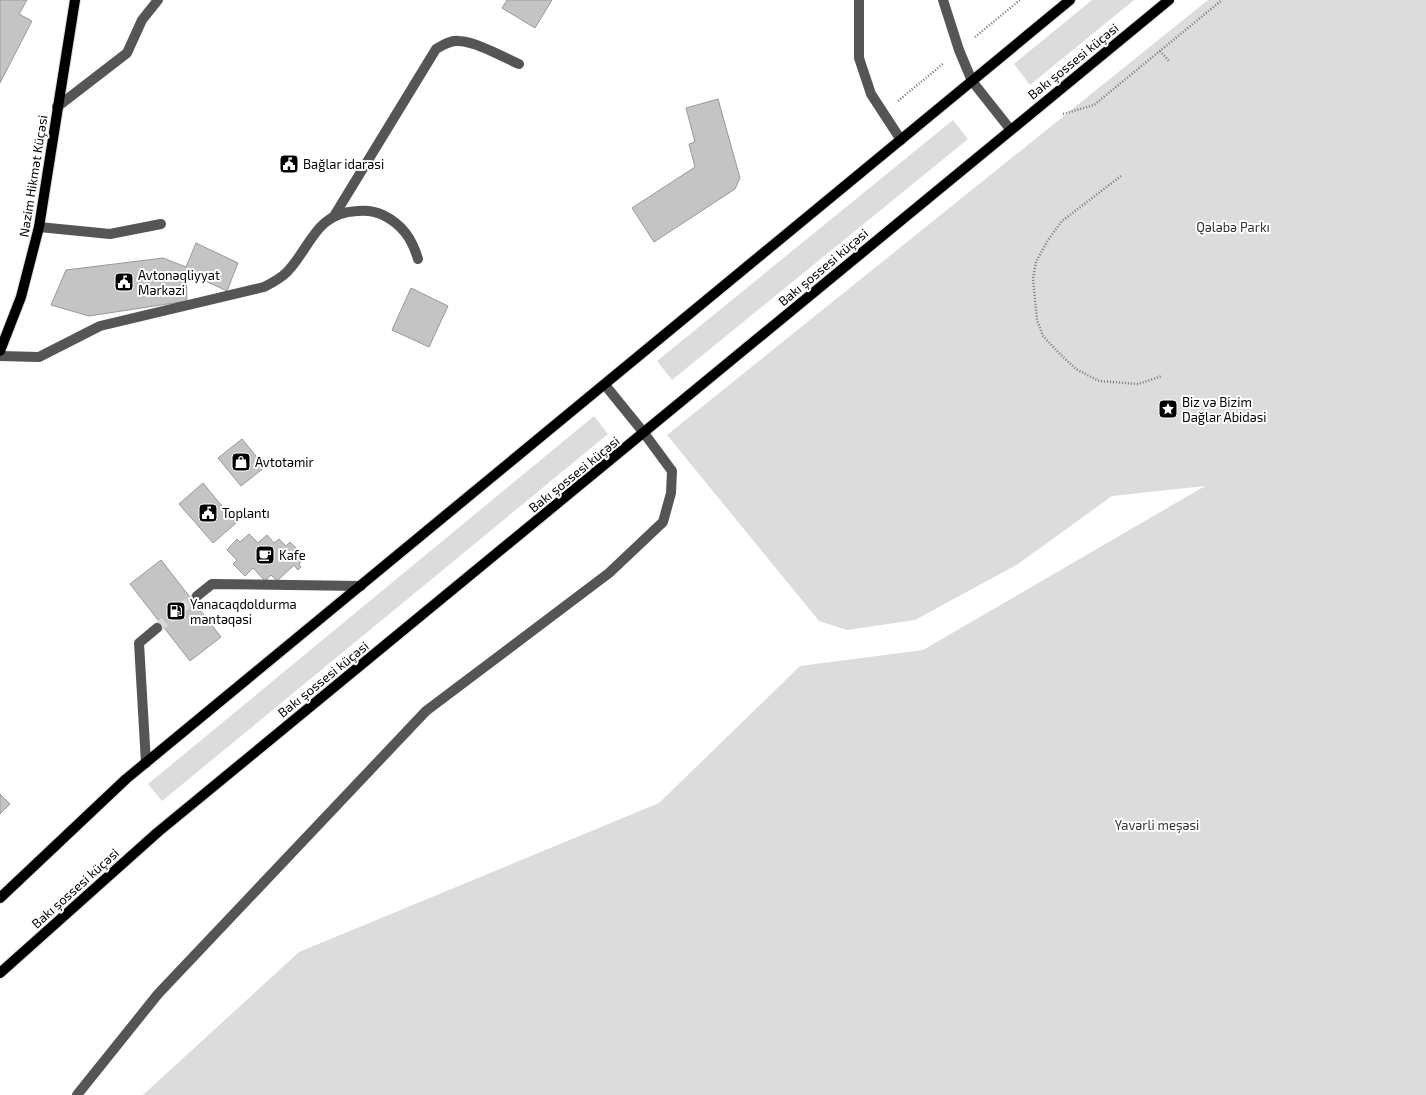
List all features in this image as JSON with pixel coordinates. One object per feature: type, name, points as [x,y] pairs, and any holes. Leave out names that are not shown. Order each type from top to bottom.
[{"type":"main road","name":"Nazim Hikmət Küçəsi","points":[[0,351],[21,298],[39,227],[75,0]]},
{"type":"main road","points":[[0,898],[126,779],[1070,0]]},
{"type":"main road","name":"Bakı şossesi küçəsi","points":[[0,973],[158,832],[1169,0]]},
{"type":"street","points":[[57,107],[127,53],[142,20],[158,0]]},
{"type":"street","points":[[859,0],[859,58],[871,94],[901,140]]},
{"type":"street","points":[[943,0],[959,50],[972,82],[1010,130]]},
{"type":"street","points":[[334,216],[436,49],[446,43],[460,41],[474,45],[519,64]]},
{"type":"street","points":[[0,356],[39,357],[100,326],[264,287],[287,272],[321,225],[334,216],[349,211],[364,210],[380,213],[394,220],[405,231],[413,244],[418,259]]},
{"type":"street","points":[[39,227],[110,234],[161,224]]},
{"type":"street","points":[[77,1095],[158,994],[426,711],[609,573],[663,522],[671,493],[672,470],[644,432],[605,384]]},
{"type":"street","points":[[197,596],[212,584],[361,586]]},
{"type":"street","points":[[146,763],[139,643],[157,628]]},
{"type":"path","points":[[1056,116],[1094,105],[1222,0]]},
{"type":"path","points":[[1160,51],[1169,61]]},
{"type":"path","points":[[1121,176],[1062,221],[1048,240],[1036,262],[1033,279],[1036,320],[1043,336],[1060,354],[1076,369],[1099,381],[1138,384],[1162,376]]},
{"type":"green space","points":[[1092,0],[1134,0],[1030,85],[1014,64]]},
{"type":"green space","name":"Yavərli meşəsi","points":[[1208,0],[1426,0],[1426,1095],[143,1095],[299,952],[659,803],[800,666],[923,650],[1205,486],[1112,496],[1018,564],[915,620],[847,630],[819,621],[667,435]]},
{"type":"green space","points":[[953,120],[968,139],[672,380],[657,361]]},
{"type":"green space","points":[[594,416],[608,434],[162,801],[148,784]]},
{"type":"building","points":[[0,0],[27,0],[19,14],[32,21],[0,83]]},
{"type":"building","points":[[507,0],[552,0],[535,28],[502,8]]},
{"type":"building","points":[[718,99],[740,178],[735,189],[654,242],[632,208],[695,167],[689,144],[695,142],[686,108]]},
{"type":"building","name":"Avtonəqliyyat Mərkəzi","points":[[196,243],[238,263],[227,291],[186,272],[187,301],[89,316],[51,305],[66,270],[163,258],[186,267]]},
{"type":"building","points":[[411,288],[448,306],[429,347],[392,330]]},
{"type":"building","name":"Avtotəmir","points":[[242,439],[265,467],[241,486],[218,458]]},
{"type":"building","name":"Toplantı","points":[[203,483],[236,523],[213,543],[179,504]]},
{"type":"building","name":"Kafe","points":[[249,534],[258,543],[267,535],[274,543],[279,539],[286,546],[290,542],[296,548],[294,550],[303,560],[299,564],[301,567],[298,570],[294,565],[277,581],[271,575],[265,581],[253,568],[245,576],[233,564],[237,560],[227,550],[237,539],[240,542]]},
{"type":"building","name":"Yanacaqdoldurma məntəqəsi","points":[[161,560],[221,637],[190,661],[130,584]]},
{"type":"building","points":[[0,794],[10,804],[0,814]]},
{"type":"tunnel","points":[[157,628],[197,596]]},
{"type":"place","name":"Bağlar idarəsi","points":[[289,164]]},
{"type":"place","name":"Avtonəqliyyat Mərkəzi","points":[[124,282]]},
{"type":"place","name":"Biz və Bizim Dağlar Abidəsi","points":[[1168,409]]},
{"type":"place","name":"Avtotəmir","points":[[241,462]]},
{"type":"place","name":"Toplantı","points":[[208,513]]},
{"type":"place","name":"Kafe","points":[[265,555]]},
{"type":"place","name":"Yanacaqdoldurma məntəqəsi","points":[[176,611]]},
{"type":"park label","name":"Qələbə Parkı","points":[[1233,227]]}]
